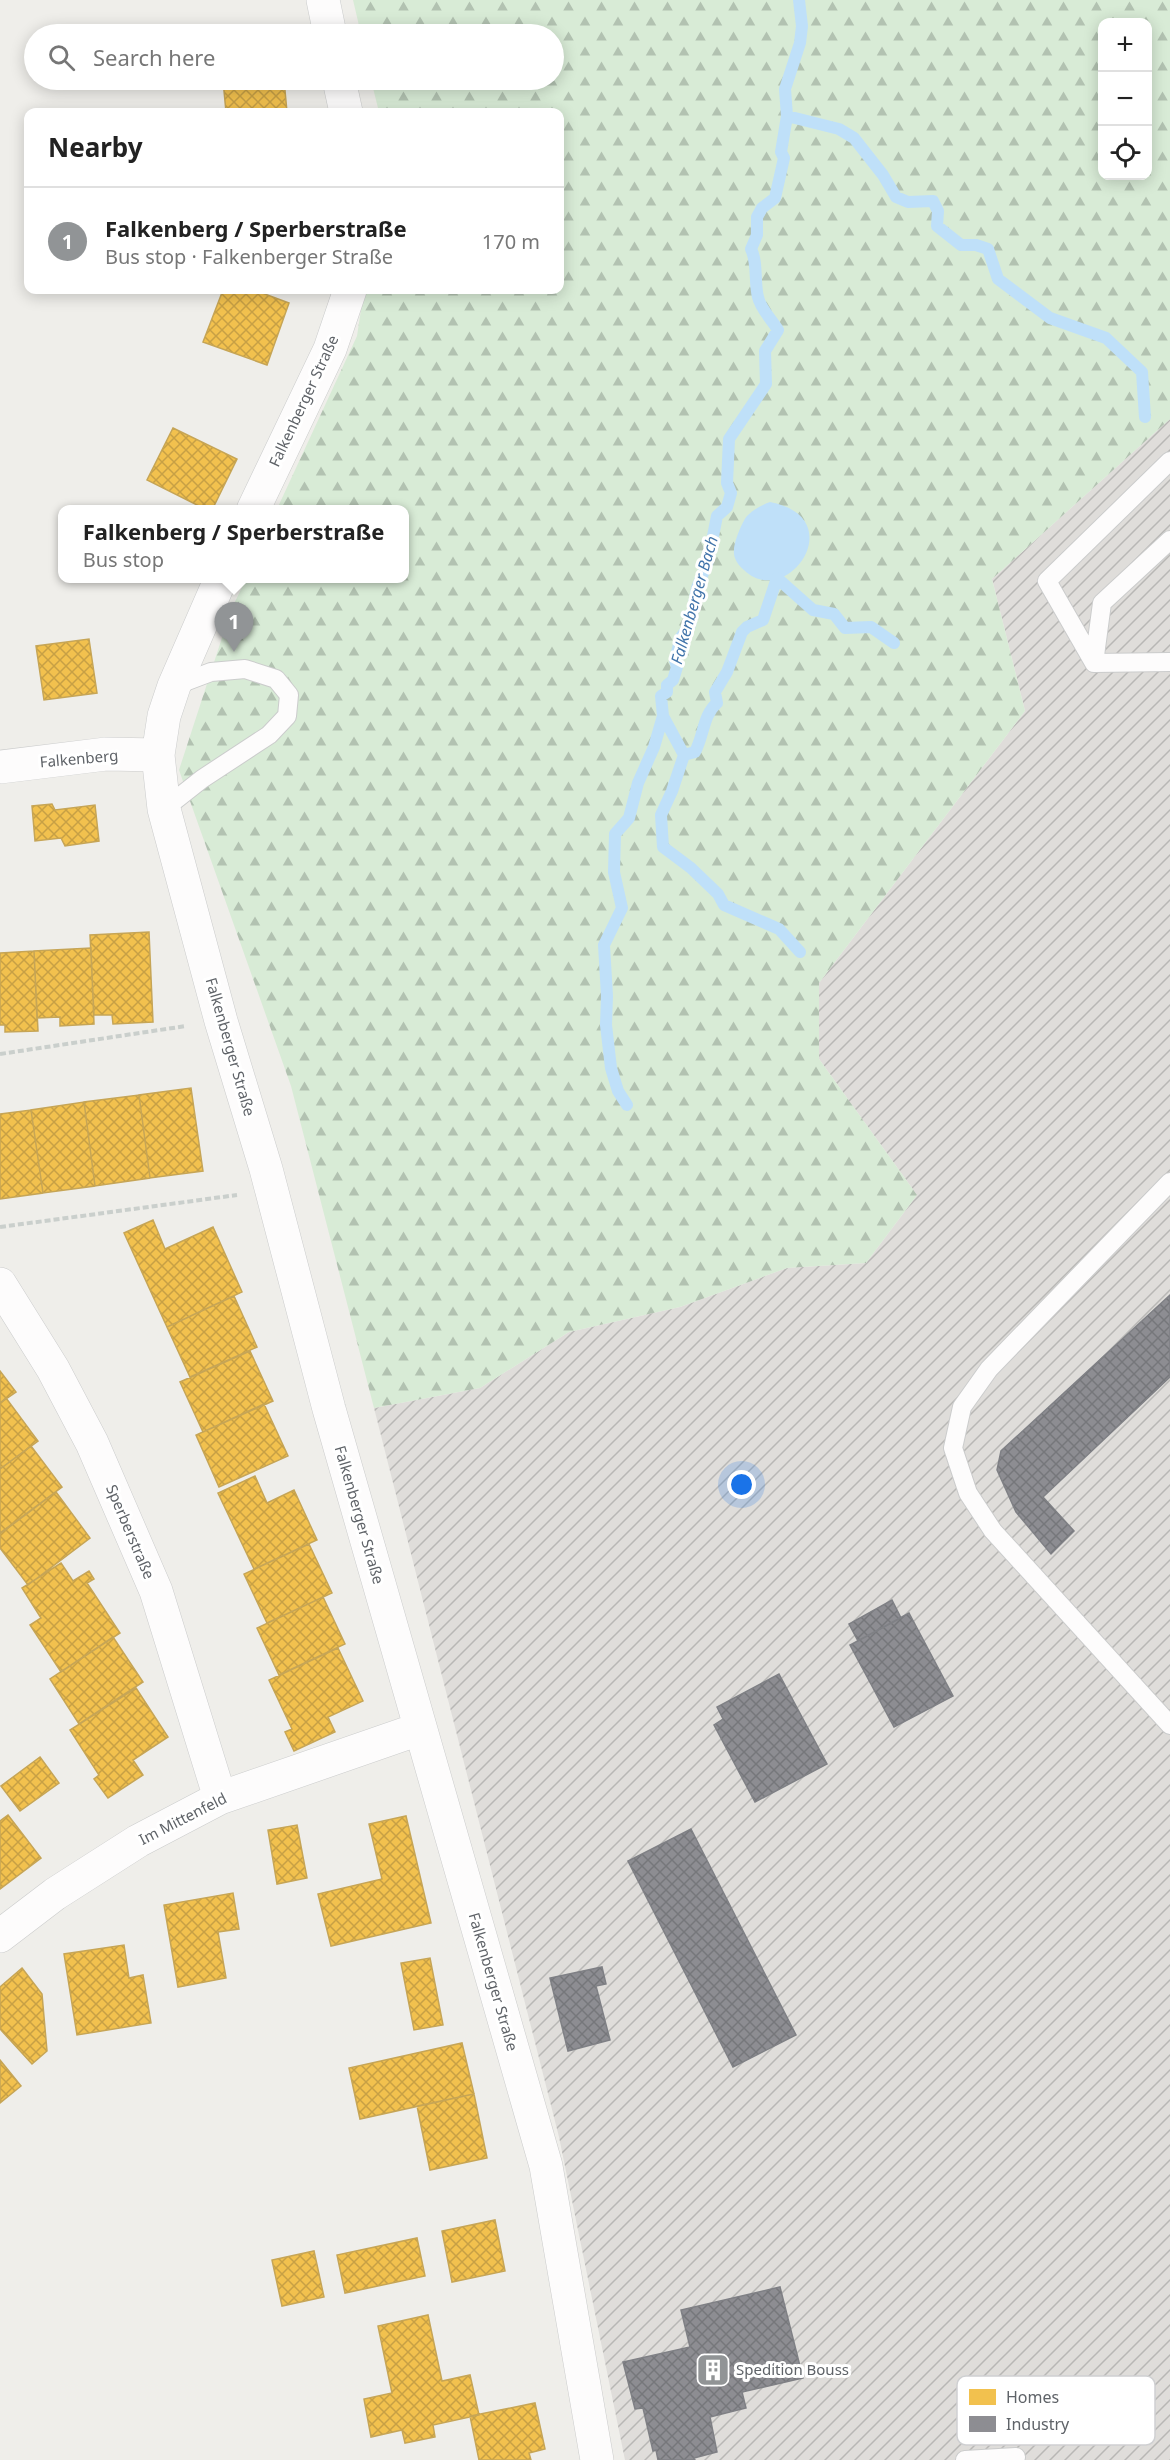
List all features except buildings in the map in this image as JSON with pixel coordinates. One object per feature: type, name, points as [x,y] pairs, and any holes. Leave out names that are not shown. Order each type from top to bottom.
[{"type":"street","points":[[323,0],[328,24]]},
{"type":"street","points":[[341,90],[345,108]]},
{"type":"street","name":"Falkenberger Straße","points":[[255,505],[330,349],[349,294]]},
{"type":"street","name":"Falkenberger Straße","points":[[219,583],[174,686],[164,716],[159,755],[164,809],[419,1729],[546,2166],[597,2460]]},
{"type":"street","name":"Falkenberg","points":[[0,767],[106,754],[159,755]]},
{"type":"street","name":"Sperberstraße","points":[[0,1284],[53,1369],[92,1443],[156,1591],[220,1798]]},
{"type":"street","name":"Im Mittenfeld","points":[[0,1936],[55,1894],[138,1841],[220,1798],[419,1729]]},
{"type":"lane","points":[[1094,663],[1047,580],[1170,461]]},
{"type":"lane","points":[[1094,663],[1102,603],[1170,540]]},
{"type":"lane","points":[[1094,663],[1170,662]]},
{"type":"lane","points":[[164,809],[202,779],[269,735],[287,716],[290,695],[276,679],[245,669],[211,672],[174,686]]},
{"type":"lane","points":[[1170,1182],[989,1369],[962,1407],[953,1448],[968,1493],[993,1531],[1170,1725]]},
{"type":"lane","points":[[965,2460],[1016,2457]]},
{"type":"path","points":[[0,1054],[221,1021]]},
{"type":"path","points":[[0,1227],[271,1191]]},
{"type":"shaded area","points":[[1170,419],[1170,2460],[625,2460],[559,2137],[374,1408],[480,1388],[569,1332],[680,1307],[787,1268],[866,1263],[917,1195],[819,1059],[819,983],[1025,711],[992,579]]},
{"type":"green space","points":[[353,0],[1170,0],[1170,419],[992,579],[1025,711],[819,983],[819,1059],[917,1195],[866,1263],[787,1268],[680,1307],[569,1332],[480,1388],[374,1408],[291,1086],[179,770],[231,610],[244,583],[409,583],[409,505],[279,505],[357,336],[363,294],[564,294],[564,108],[378,108],[374,90],[564,90],[564,24],[359,24]]},
{"type":"water","points":[[770,502],[794,511],[807,525],[809,541],[804,557],[793,571],[777,579],[761,580],[744,570],[736,561],[734,546],[747,516]]},
{"type":"waterway","name":"Falkenberger Bach","points":[[627,1105],[618,1091],[611,1068],[606,1025],[604,945],[622,908],[614,872],[615,834],[629,818],[638,783],[654,747],[663,716],[661,696],[667,692],[667,685],[673,680],[681,637],[690,625],[697,588],[708,561],[717,516],[727,507],[731,493],[727,483],[729,439],[766,384],[765,351],[778,330],[759,301],[751,249],[757,235],[757,217],[762,208],[775,198],[784,158],[781,152],[787,116],[785,89],[800,43],[802,26],[799,0]]},
{"type":"waterway","points":[[787,116],[839,129],[854,138],[883,175],[896,197],[908,202],[933,201],[938,211],[937,226],[961,245],[976,245],[988,249],[998,279],[1050,318],[1106,338],[1142,372],[1145,417]]},
{"type":"waterway","points":[[684,755],[695,752],[706,719],[717,703],[715,692],[727,672],[742,632],[747,627],[763,620],[777,578],[813,610],[834,614],[845,628],[871,627],[894,643]]},
{"type":"waterway","points":[[663,716],[684,755],[661,815],[663,847],[691,868],[718,894],[724,905],[779,929],[800,952]]},
{"type":"place","name":"Falkenberg / Sperberstraße","points":[[234,652]]},
{"type":"place","name":"Spedition Bouss","points":[[713,2370]]}]
